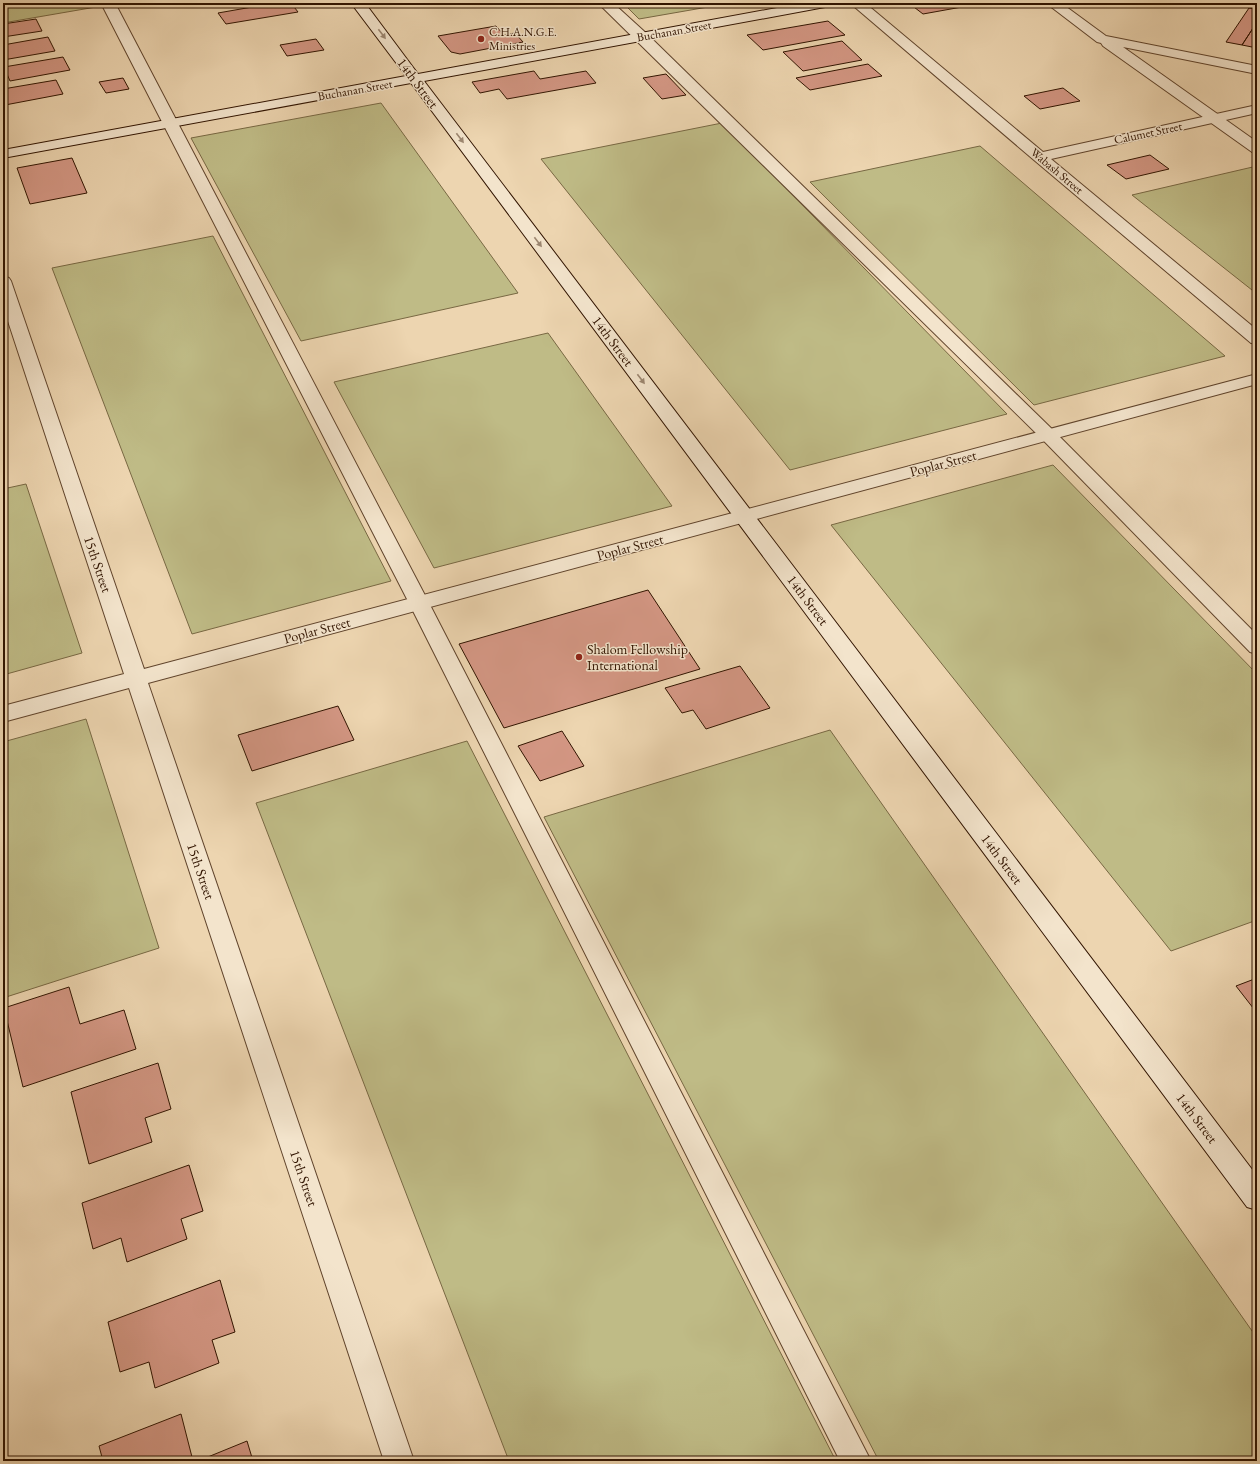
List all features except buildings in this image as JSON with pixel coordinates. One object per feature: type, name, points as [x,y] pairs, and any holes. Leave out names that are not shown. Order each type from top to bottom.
[{"type":"street","points":[[108,3],[172,123],[419,603],[856,1461]]},
{"type":"street","name":"14th Street","points":[[358,3],[1257,1198]]},
{"type":"street","points":[[605,3],[617,16],[642,36],[777,171],[1048,435],[1257,647]]},
{"type":"street","name":"Buchanan Street","points":[[3,154],[825,3]]},
{"type":"street","name":"Wabash Street","points":[[857,3],[1257,339]]},
{"type":"street","points":[[1053,3],[1257,149]]},
{"type":"street","points":[[1102,39],[1257,70]]},
{"type":"street","name":"Calumet Street","points":[[1039,157],[1257,109]]},
{"type":"street","name":"15th Street","points":[[3,281],[399,1461]]},
{"type":"street","name":"Poplar Street","points":[[3,714],[1257,379]]},
{"type":"shaded area","points":[[3,3],[94,3],[96,7],[3,23]]},
{"type":"shaded area","points":[[623,3],[731,3],[639,19]]},
{"type":"shaded area","points":[[381,103],[518,293],[301,341],[191,138]]},
{"type":"shaded area","points":[[722,123],[1007,414],[790,470],[541,159]]},
{"type":"shaded area","points":[[980,146],[1225,356],[1034,405],[810,182]]},
{"type":"shaded area","points":[[1257,166],[1257,294],[1132,195]]},
{"type":"shaded area","points":[[213,236],[391,581],[192,634],[52,268]]},
{"type":"shaded area","points":[[548,333],[672,506],[434,568],[334,382]]},
{"type":"shaded area","points":[[1053,465],[1257,674],[1257,920],[1171,951],[831,525]]},
{"type":"shaded area","points":[[26,484],[82,653],[3,675],[3,489]]},
{"type":"shaded area","points":[[86,719],[159,948],[3,998],[3,742]]},
{"type":"shaded area","points":[[830,730],[1257,1338],[1257,1461],[879,1461],[544,817]]},
{"type":"shaded area","points":[[467,741],[836,1461],[509,1461],[256,803]]},
{"type":"place","name":"C.H.A.N.G.E. Ministries","points":[[481,39]]},
{"type":"place","name":"Shalom Fellowship International","points":[[579,657]]}]
